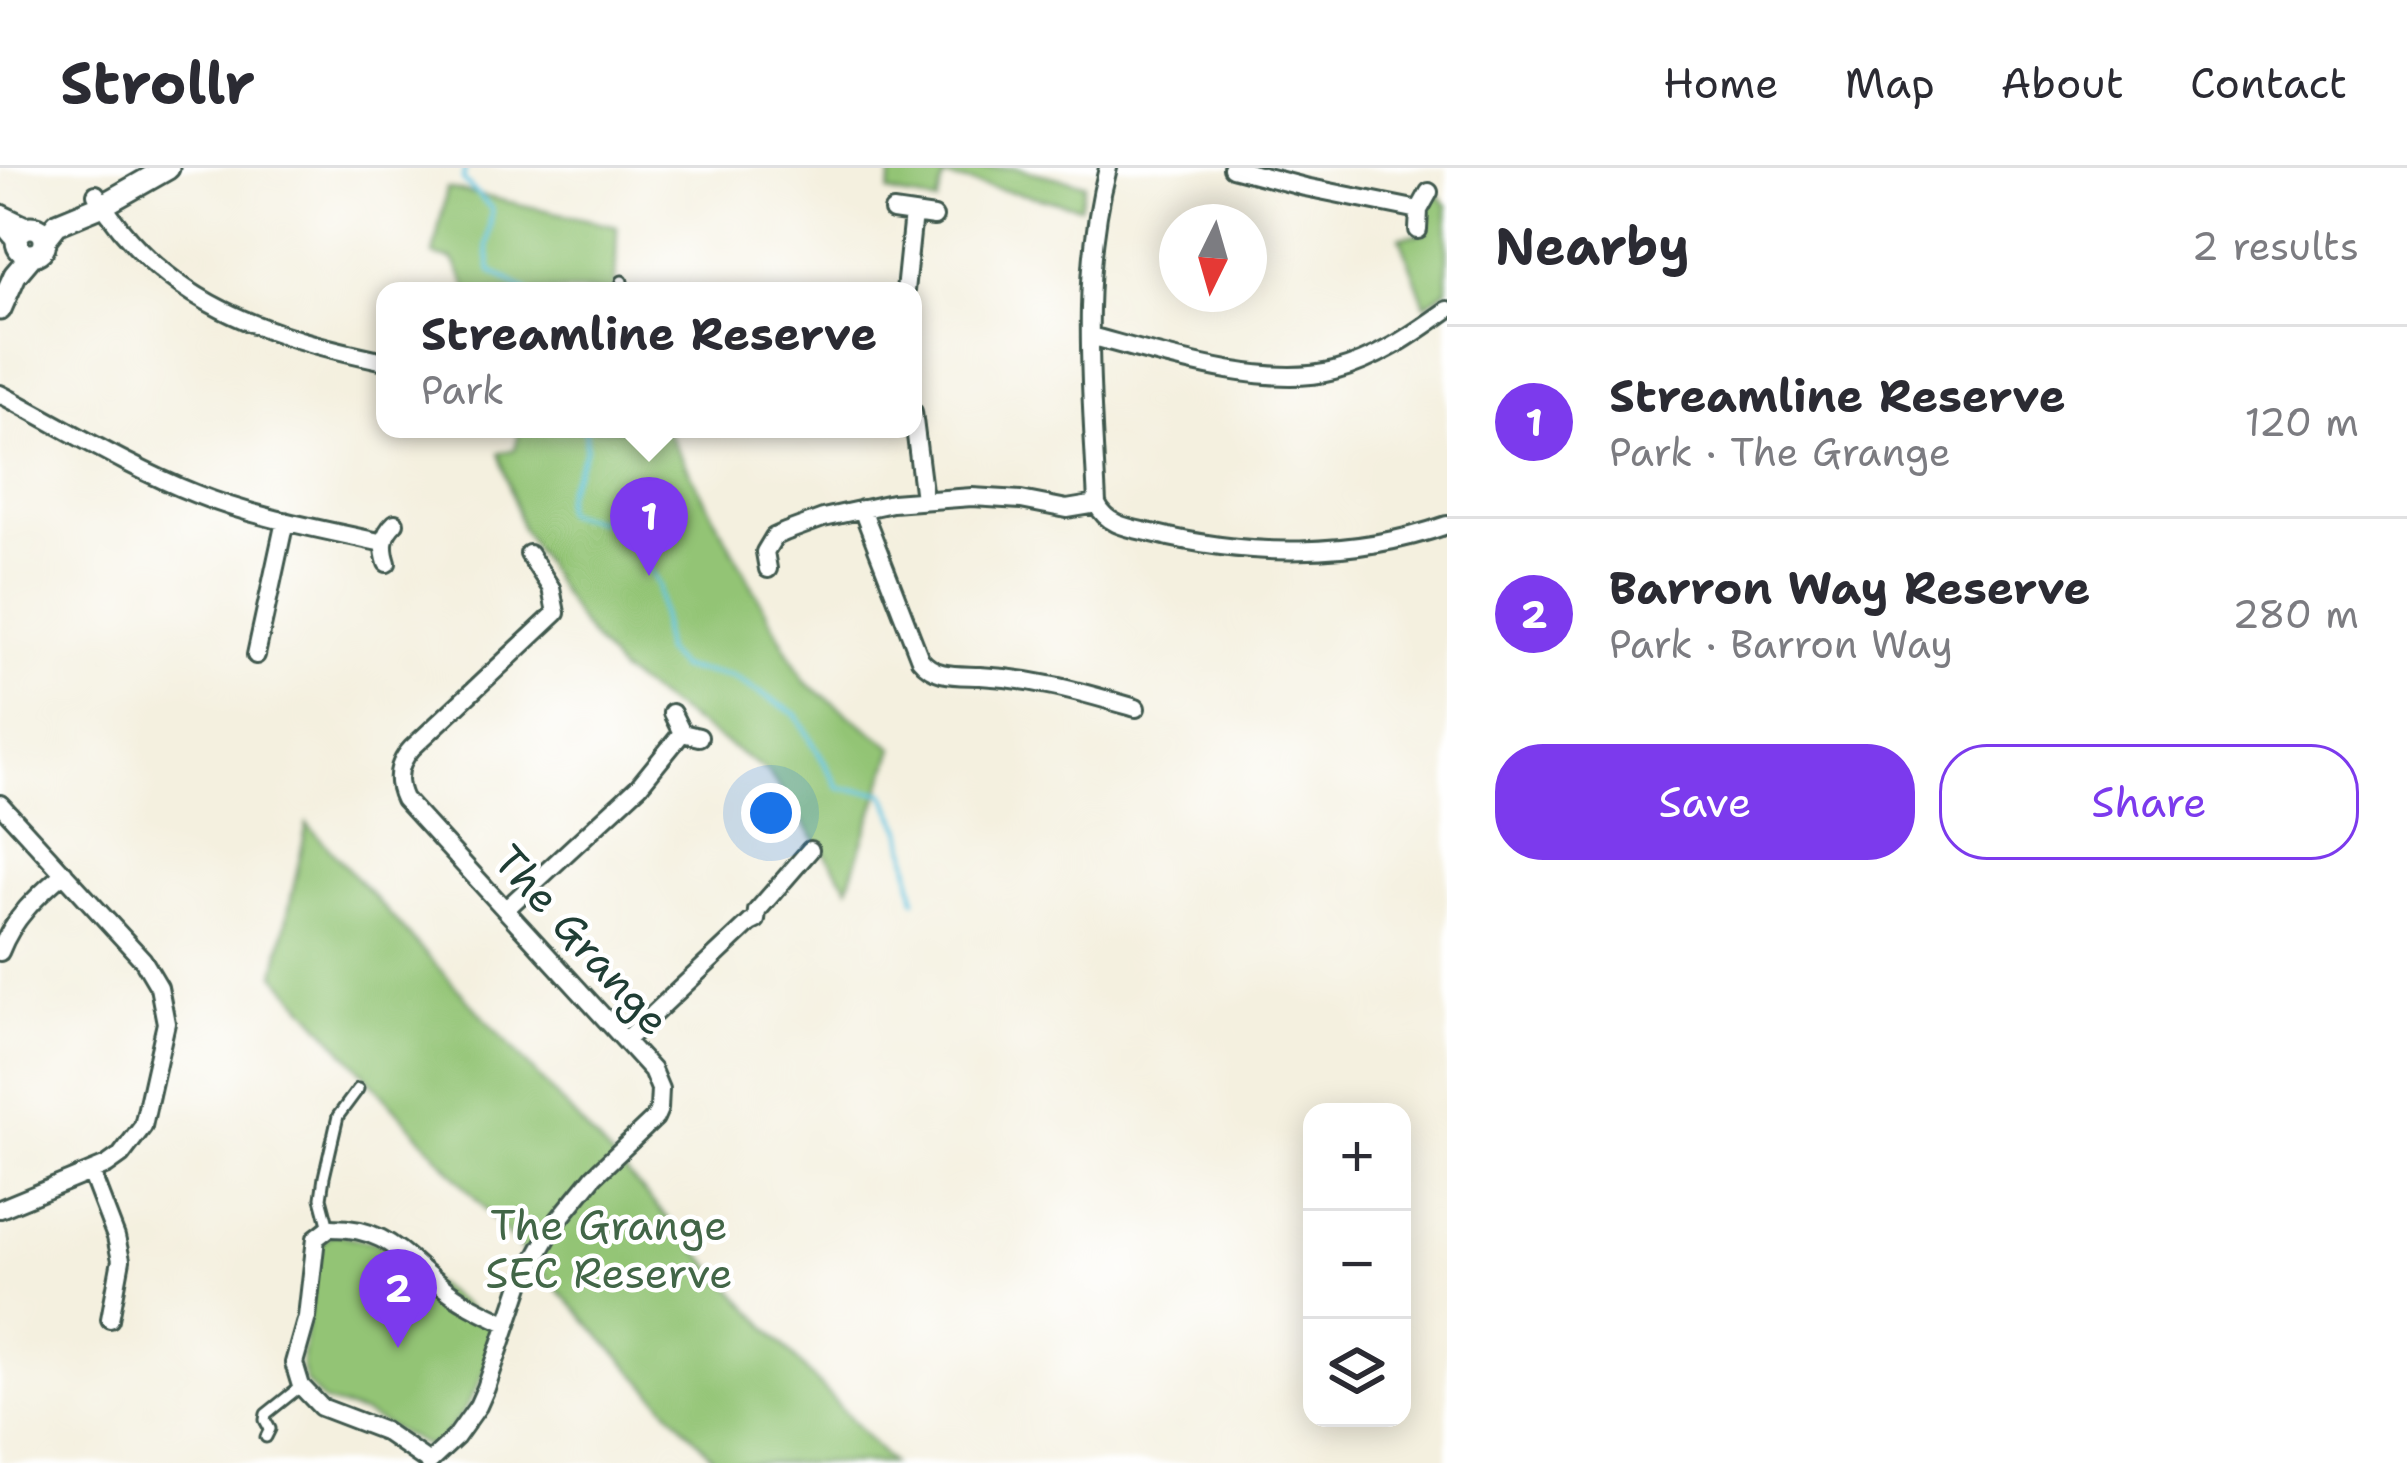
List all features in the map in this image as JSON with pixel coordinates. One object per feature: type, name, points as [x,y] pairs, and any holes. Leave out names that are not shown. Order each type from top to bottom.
[{"type":"street","points":[[99,200],[145,168]]},
{"type":"street","points":[[0,279],[29,239],[168,168]]},
{"type":"street","points":[[1108,168],[1092,251],[1090,336],[1097,504],[1103,516],[1118,525],[1200,544],[1250,550],[1363,545],[1447,525]]},
{"type":"street","points":[[1232,168],[1419,210]]},
{"type":"street","points":[[1418,230],[1419,210],[1429,192]]},
{"type":"street","points":[[99,200],[149,259],[226,312],[299,342],[376,359]]},
{"type":"street","points":[[892,211],[934,217]]},
{"type":"street","points":[[906,282],[913,214]]},
{"type":"street","points":[[0,218],[29,239]]},
{"type":"street","points":[[0,309],[29,239]]},
{"type":"street","points":[[1090,336],[1231,370],[1315,375],[1384,351],[1447,310]]},
{"type":"street","points":[[0,394],[163,480],[227,506],[383,543]]},
{"type":"street","points":[[916,438],[924,499]]},
{"type":"street","points":[[769,569],[765,552],[774,537],[862,509],[924,499],[1003,498],[1075,509],[1097,504]]},
{"type":"street","points":[[862,509],[927,668],[945,674],[1037,681],[1136,708]]},
{"type":"street","points":[[256,655],[285,521]]},
{"type":"street","points":[[387,562],[383,543],[395,523]]},
{"type":"street","name":"The Grange","points":[[428,1462],[456,1437],[478,1406],[522,1282],[555,1224],[659,1109],[657,1080],[626,1040],[404,799],[399,775],[405,756],[556,613],[550,588],[529,554]]},
{"type":"street","points":[[1106,722],[1112,700]]},
{"type":"street","points":[[506,909],[691,735],[672,713]]},
{"type":"street","points":[[0,804],[154,974],[166,1023],[142,1126],[121,1155],[0,1209]]},
{"type":"street","points":[[626,1040],[756,920],[757,911],[810,850]]},
{"type":"street","points":[[0,952],[26,908],[64,873]]},
{"type":"street","points":[[91,1172],[121,1260],[110,1318]]},
{"type":"street","points":[[428,1462],[384,1431],[321,1407],[301,1386],[294,1364],[307,1318],[314,1244],[329,1228],[355,1230],[393,1245],[452,1294],[506,1323]]},
{"type":"lane","points":[[329,1228],[321,1198],[332,1142],[338,1116],[358,1089]]},
{"type":"lane","points":[[266,1437],[270,1429],[266,1414],[301,1386]]},
{"type":"green space","points":[[893,168],[1015,168],[1085,184],[1080,207],[944,177],[937,203],[888,192]]},
{"type":"green space","points":[[447,188],[617,226],[615,282],[464,282],[453,260],[433,255]]},
{"type":"green space","points":[[1438,194],[1447,206],[1447,289],[1425,305],[1400,237],[1427,233],[1429,207]]},
{"type":"green space","points":[[518,438],[671,438],[805,682],[894,748],[848,887],[768,772],[620,672],[580,623],[522,528],[499,453],[515,449]]},
{"type":"green space","name":"The Grange SEC Reserve","points":[[307,824],[891,1463],[718,1463],[545,1276],[275,974]]},
{"type":"green space","points":[[334,1233],[380,1244],[494,1327],[488,1361],[475,1391],[436,1445],[424,1445],[365,1414],[324,1402],[306,1382],[301,1365],[319,1245]]},
{"type":"waterway","points":[[465,168],[463,180],[492,209],[487,246],[491,271],[511,282]]},
{"type":"waterway","points":[[586,438],[584,454],[566,492],[565,513],[626,527],[659,586],[664,651],[680,668],[731,676],[796,714],[839,788],[884,793],[903,832],[915,900]]},
{"type":"place","name":"Streamline Reserve","points":[[649,576]]},
{"type":"place","name":"Barron Way Reserve","points":[[398,1348]]}]
